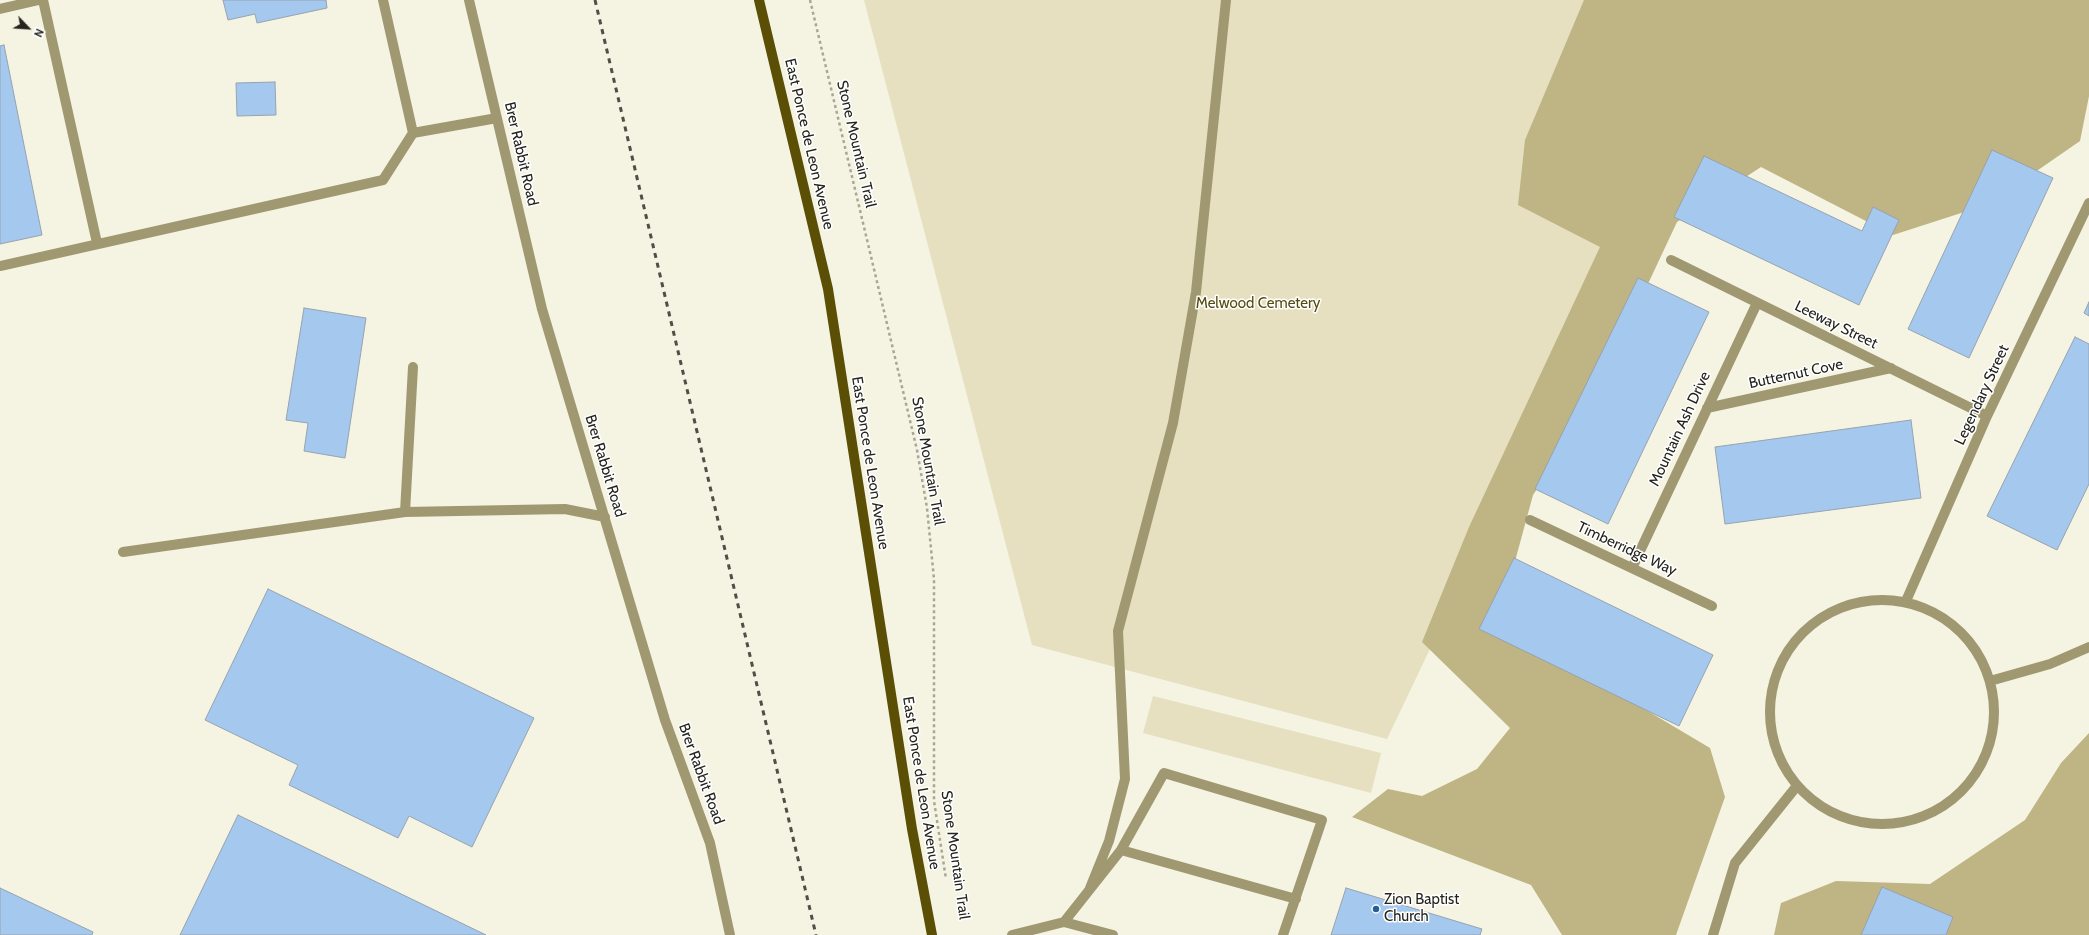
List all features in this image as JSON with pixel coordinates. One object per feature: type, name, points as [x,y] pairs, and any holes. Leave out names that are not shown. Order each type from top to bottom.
[{"type":"main road","name":"East Ponce de Leon Avenue","points":[[759,0],[828,289],[912,829],[932,935]]},
{"type":"street","points":[[0,9],[39,0]]},
{"type":"street","points":[[43,0],[97,244]]},
{"type":"street","points":[[0,266],[383,180],[413,133],[383,0]]},
{"type":"street","name":"Brer Rabbit Road","points":[[469,0],[542,309],[665,720],[710,843],[730,935]]},
{"type":"street","points":[[1090,888],[1109,841],[1125,779],[1118,631],[1173,423],[1195,299],[1226,0]]},
{"type":"street","points":[[413,133],[497,118]]},
{"type":"street","name":"Legendary Street","points":[[1906,602],[1988,416],[2089,203]]},
{"type":"street","name":"Leeway Street","points":[[1671,260],[1988,416]]},
{"type":"street","name":"Mountain Ash Drive","points":[[1632,568],[1757,303]]},
{"type":"street","points":[[405,512],[413,367]]},
{"type":"street","name":"Butternut Cove","points":[[1707,408],[1891,368]]},
{"type":"street","points":[[123,552],[405,512],[565,509],[605,517]]},
{"type":"street","name":"Timberridge Way","points":[[1530,520],[1712,606]]},
{"type":"street","points":[[1871,600],[1906,602],[1935,612],[1960,630],[1979,653],[1990,681],[1994,719],[1986,756],[1965,788],[1935,811],[1899,824],[1862,823],[1826,811],[1796,786],[1778,757],[1770,723],[1772,687],[1785,655],[1808,627],[1837,608],[1871,600]]},
{"type":"street","points":[[1990,681],[2050,664],[2089,647]]},
{"type":"street","points":[[1064,922],[1121,850],[1164,773],[1322,820],[1283,935]]},
{"type":"street","points":[[1713,935],[1735,863],[1796,786]]},
{"type":"street","points":[[1121,850],[1296,899]]},
{"type":"street","points":[[1012,935],[1064,922],[1113,935]]},
{"type":"path","name":"Stone Mountain Trail","points":[[810,0],[918,450],[928,508],[934,579],[934,801],[946,880]]},
{"type":"green space","name":"Melwood Cemetery","points":[[864,0],[1740,0],[1387,739],[1032,645]]},
{"type":"green space","points":[[1153,696],[1381,753],[1371,793],[1143,733]]},
{"type":"shaded area","points":[[1584,0],[2089,0],[2089,96],[2080,141],[1989,204],[1893,235],[1761,167],[1677,222],[1586,416],[1533,495],[1505,598],[1562,660],[1710,748],[1725,797],[1676,935],[1562,935],[1531,885],[1352,817],[1388,789],[1422,796],[1477,769],[1510,728],[1422,642],[1469,527],[1600,247],[1518,205],[1525,140]]},
{"type":"shaded area","points":[[2089,733],[2089,935],[1774,935],[1781,903],[1836,881],[1930,884],[2025,820],[2061,763]]},
{"type":"building","points":[[223,0],[326,0],[327,8],[257,23],[255,14],[228,20]]},
{"type":"building","points":[[4,45],[42,235],[0,244],[0,46]]},
{"type":"building","points":[[275,82],[276,115],[237,116],[236,83]]},
{"type":"building","points":[[1992,150],[2053,178],[1969,358],[1908,329]]},
{"type":"building","points":[[1704,156],[1862,231],[1873,207],[1899,220],[1859,305],[1674,217]]},
{"type":"building","points":[[1638,278],[1709,312],[1608,524],[1535,489]]},
{"type":"building","points":[[2089,302],[2089,316],[2084,313]]},
{"type":"building","points":[[304,308],[366,318],[345,458],[304,451],[308,423],[286,420]]},
{"type":"building","points":[[2075,337],[2089,344],[2089,484],[2057,550],[1987,516]]},
{"type":"building","points":[[1911,420],[1921,498],[1725,524],[1715,447]]},
{"type":"building","points":[[1514,558],[1713,655],[1679,726],[1479,629]]},
{"type":"building","points":[[268,589],[534,718],[472,847],[409,816],[398,838],[289,785],[298,765],[205,720]]},
{"type":"building","points":[[238,815],[486,935],[180,935]]},
{"type":"building","points":[[1882,887],[1953,917],[1946,935],[1861,935]]},
{"type":"building","points":[[0,888],[93,932],[92,935],[0,935]]},
{"type":"building","name":"Zion Baptist Church","points":[[1346,888],[1482,929],[1480,935],[1331,935]]},
{"type":"railway","points":[[595,0],[816,935]]},
{"type":"place","name":"Zion Baptist Church","points":[[1376,909]]}]
